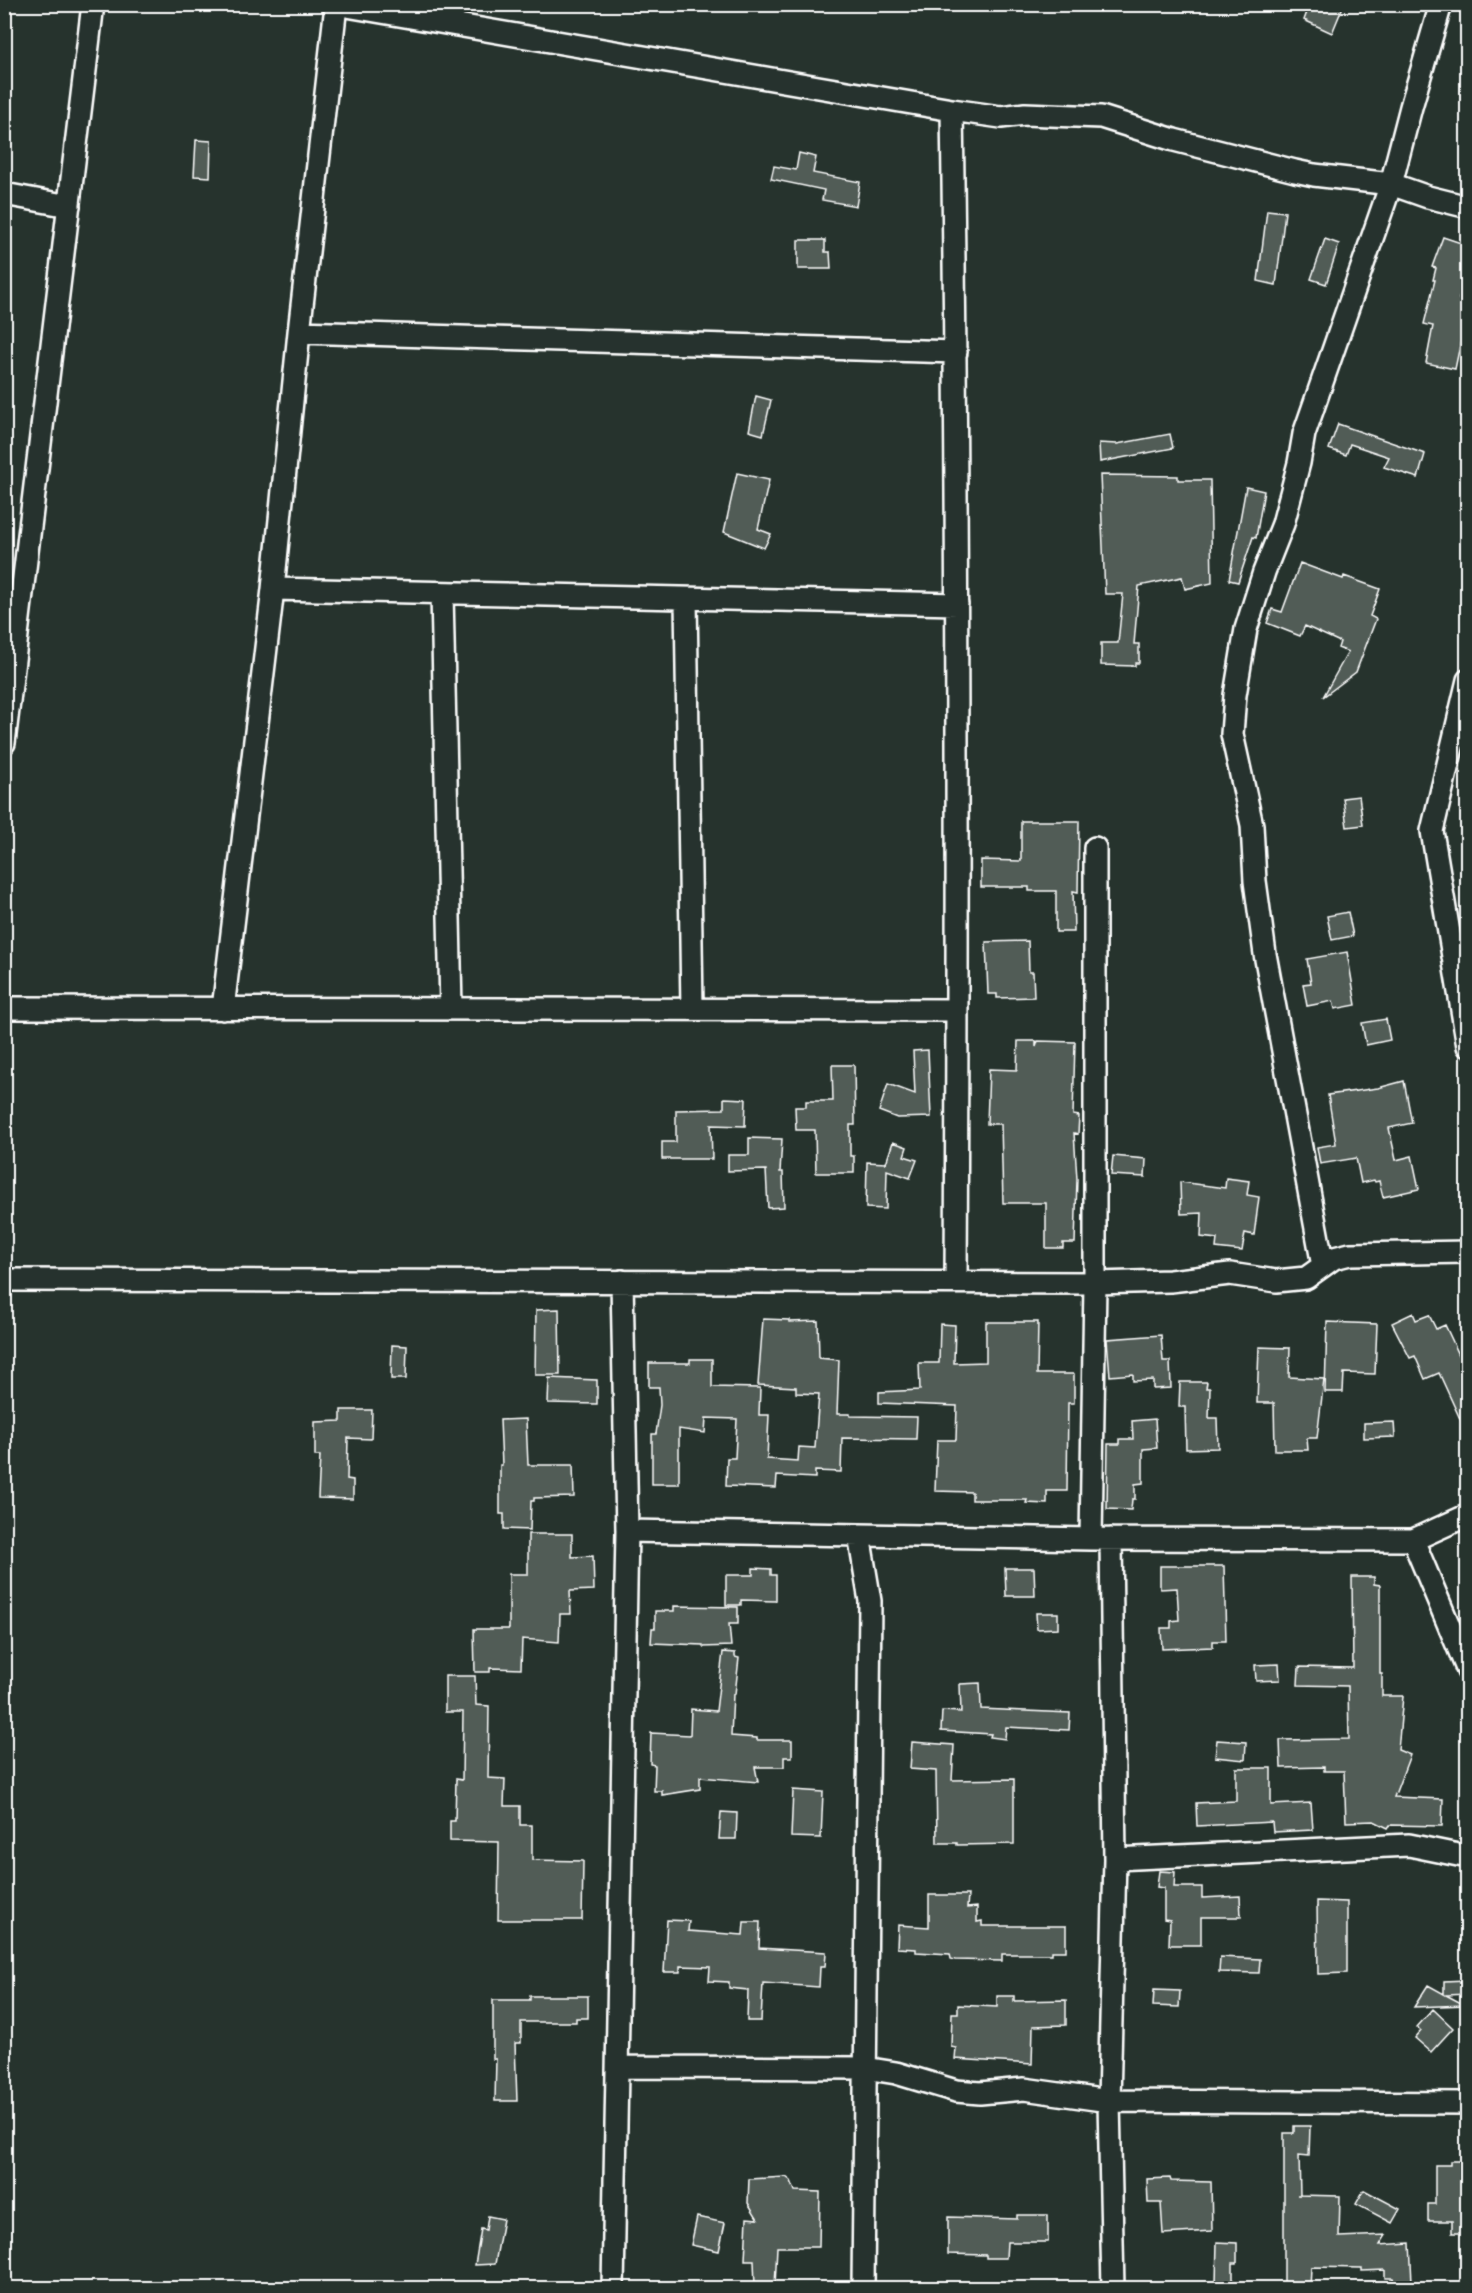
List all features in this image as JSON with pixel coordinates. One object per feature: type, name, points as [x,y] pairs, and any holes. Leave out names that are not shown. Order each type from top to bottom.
[{"type":"street","points":[[4,743],[93,4]]},
{"type":"street","points":[[1323,1266],[1265,954],[1255,881],[1252,825],[1232,734],[1235,695],[1246,629],[1264,572],[1283,524],[1304,434],[1391,184],[1441,4]]},
{"type":"street","points":[[223,1009],[273,589],[336,5],[952,110],[1001,117],[1026,114],[1101,117],[1174,140],[1314,175],[1391,184],[1467,207]]},
{"type":"street","points":[[952,110],[957,604],[956,1282]]},
{"type":"street","points":[[4,194],[69,206]]},
{"type":"street","points":[[299,332],[956,352]]},
{"type":"street","points":[[273,589],[957,604]]},
{"type":"street","points":[[442,593],[451,1009]]},
{"type":"street","points":[[686,598],[692,1009]]},
{"type":"street","points":[[1467,680],[1432,831],[1467,1046]]},
{"type":"street","points":[[1095,848],[1095,1283],[1101,1539],[1115,1859],[1109,2101],[1113,2289]]},
{"type":"street","points":[[4,1008],[957,1010]]},
{"type":"street","points":[[4,1280],[1095,1283],[1170,1281],[1230,1274],[1276,1281],[1306,1278],[1334,1258],[1369,1252],[1467,1252]]},
{"type":"street","points":[[613,2289],[627,1531],[622,1281]]},
{"type":"street","points":[[627,1531],[1101,1539],[1413,1540],[1467,1515]]},
{"type":"street","points":[[859,1535],[870,1601],[863,2289]]},
{"type":"street","points":[[1413,1540],[1467,1671]]},
{"type":"street","points":[[1115,1859],[1409,1845],[1449,1851],[1467,1857]]},
{"type":"street","points":[[618,2067],[865,2068],[896,2073],[956,2091],[980,2093],[1024,2089],[1109,2101],[1467,2103]]},
{"type":"building","points":[[1310,4],[1344,4],[1332,33],[1304,20]]},
{"type":"building","points":[[196,140],[211,141],[210,177],[194,176]]},
{"type":"building","points":[[799,153],[816,157],[813,173],[860,182],[856,206],[822,200],[824,190],[771,179],[774,166],[796,170]]},
{"type":"building","points":[[1267,210],[1285,212],[1276,285],[1258,281]]},
{"type":"building","points":[[1443,237],[1467,245],[1467,269],[1459,299],[1467,301],[1467,312],[1455,369],[1426,363],[1433,326],[1424,324],[1435,280],[1433,280],[1436,268],[1432,267]]},
{"type":"building","points":[[1325,239],[1339,244],[1326,284],[1311,279]]},
{"type":"building","points":[[798,240],[825,240],[825,252],[830,252],[831,269],[798,269]]},
{"type":"building","points":[[756,396],[771,400],[763,435],[749,431]]},
{"type":"building","points":[[1338,424],[1425,454],[1418,478],[1384,467],[1389,457],[1350,444],[1346,455],[1329,449]]},
{"type":"building","points":[[1170,434],[1173,448],[1100,462],[1099,443],[1117,444]]},
{"type":"building","points":[[737,473],[769,480],[758,529],[771,534],[764,548],[724,532]]},
{"type":"building","points":[[1100,475],[1178,476],[1178,480],[1210,480],[1212,583],[1185,589],[1182,577],[1139,586],[1134,644],[1139,644],[1139,663],[1135,663],[1135,666],[1101,665],[1101,643],[1118,643],[1123,594],[1105,594]]},
{"type":"building","points":[[1246,487],[1264,491],[1256,538],[1253,537],[1238,582],[1229,580]]},
{"type":"building","points":[[1300,563],[1343,579],[1344,576],[1380,589],[1370,616],[1376,619],[1356,672],[1323,697],[1348,652],[1338,648],[1340,642],[1305,626],[1300,636],[1267,623],[1272,609],[1282,612]]},
{"type":"building","points":[[1359,796],[1363,825],[1347,827],[1343,798]]},
{"type":"building","points":[[1021,821],[1079,821],[1078,892],[1073,891],[1074,932],[1056,932],[1056,891],[1029,891],[1029,887],[981,887],[981,860],[1021,861]]},
{"type":"building","points":[[1348,912],[1353,936],[1332,940],[1327,916]]},
{"type":"building","points":[[1028,941],[1029,972],[1033,972],[1034,997],[997,998],[997,994],[988,994],[986,942]]},
{"type":"building","points":[[1347,952],[1356,1005],[1335,1009],[1333,1001],[1307,1006],[1303,984],[1311,983],[1307,959]]},
{"type":"building","points":[[1386,1019],[1390,1040],[1366,1045],[1362,1023]]},
{"type":"building","points":[[1018,1041],[1036,1041],[1036,1047],[1038,1041],[1075,1042],[1073,1115],[1079,1116],[1078,1134],[1074,1133],[1077,1179],[1075,1243],[1063,1243],[1063,1248],[1046,1248],[1046,1203],[1003,1203],[1001,1124],[987,1124],[989,1069],[1017,1070]]},
{"type":"building","points":[[928,1050],[931,1117],[897,1118],[879,1111],[888,1084],[915,1094],[913,1051]]},
{"type":"building","points":[[832,1065],[854,1065],[855,1125],[850,1125],[850,1156],[854,1156],[854,1173],[816,1173],[815,1130],[796,1130],[795,1107],[806,1107],[806,1101],[833,1101]]},
{"type":"building","points":[[1404,1081],[1412,1123],[1389,1128],[1396,1160],[1412,1156],[1419,1189],[1383,1197],[1379,1181],[1361,1183],[1356,1158],[1320,1164],[1317,1147],[1336,1144],[1328,1095],[1378,1088]]},
{"type":"building","points":[[724,1098],[746,1099],[745,1126],[711,1125],[712,1159],[662,1159],[662,1142],[676,1142],[676,1110],[724,1109]]},
{"type":"building","points":[[749,1138],[782,1139],[780,1172],[783,1172],[784,1207],[768,1208],[766,1170],[728,1171],[728,1155],[749,1155]]},
{"type":"building","points":[[893,1142],[907,1147],[904,1156],[917,1160],[910,1178],[887,1170],[886,1209],[866,1208],[867,1162],[886,1163]]},
{"type":"building","points":[[1113,1156],[1146,1159],[1145,1177],[1111,1175]]},
{"type":"building","points":[[1226,1178],[1249,1181],[1247,1195],[1259,1197],[1254,1235],[1245,1233],[1242,1251],[1216,1248],[1217,1239],[1201,1237],[1202,1213],[1181,1214],[1180,1182],[1225,1188]]},
{"type":"building","points":[[559,1309],[560,1375],[535,1375],[536,1310]]},
{"type":"building","points":[[1413,1313],[1416,1320],[1429,1315],[1436,1329],[1445,1325],[1467,1372],[1467,1434],[1439,1373],[1425,1379],[1415,1356],[1410,1358],[1392,1323]]},
{"type":"building","points":[[763,1319],[789,1320],[789,1322],[818,1321],[819,1358],[839,1360],[837,1414],[917,1417],[916,1439],[842,1438],[841,1472],[815,1471],[815,1478],[777,1476],[776,1488],[726,1486],[727,1458],[735,1458],[737,1419],[706,1418],[705,1433],[679,1429],[679,1484],[652,1484],[652,1434],[656,1434],[660,1405],[659,1387],[649,1387],[649,1363],[690,1363],[690,1359],[712,1359],[712,1387],[760,1388],[759,1415],[769,1415],[767,1459],[798,1461],[799,1447],[815,1448],[819,1394],[796,1393],[796,1387],[758,1385]]},
{"type":"building","points":[[986,1322],[1038,1322],[1037,1374],[1074,1374],[1074,1403],[1068,1403],[1067,1491],[1047,1491],[1047,1504],[1026,1503],[1027,1500],[972,1500],[972,1492],[935,1491],[937,1440],[956,1440],[957,1406],[879,1403],[879,1392],[920,1390],[919,1363],[939,1363],[940,1324],[955,1325],[954,1363],[986,1362]]},
{"type":"building","points":[[1327,1322],[1377,1324],[1375,1374],[1344,1373],[1343,1392],[1325,1392]]},
{"type":"building","points":[[1161,1335],[1163,1361],[1170,1361],[1171,1388],[1153,1389],[1153,1380],[1133,1381],[1133,1374],[1110,1376],[1107,1339]]},
{"type":"building","points":[[392,1345],[407,1346],[406,1379],[391,1379]]},
{"type":"building","points":[[1259,1347],[1290,1348],[1289,1377],[1324,1379],[1317,1438],[1307,1438],[1308,1450],[1275,1450],[1274,1403],[1257,1403]]},
{"type":"building","points":[[549,1378],[597,1380],[597,1404],[548,1403]]},
{"type":"building","points":[[1180,1382],[1207,1382],[1206,1388],[1210,1388],[1209,1418],[1217,1418],[1218,1448],[1186,1449],[1185,1407],[1179,1407]]},
{"type":"building","points":[[341,1410],[372,1410],[371,1439],[348,1438],[347,1479],[353,1480],[353,1499],[318,1498],[320,1456],[315,1456],[315,1422],[341,1421]]},
{"type":"building","points":[[526,1419],[528,1465],[573,1465],[574,1497],[534,1498],[534,1501],[531,1501],[530,1530],[504,1529],[504,1514],[500,1514],[500,1465],[502,1465],[500,1420]]},
{"type":"building","points":[[1155,1419],[1157,1448],[1143,1449],[1143,1483],[1135,1484],[1135,1499],[1132,1499],[1131,1510],[1107,1509],[1108,1444],[1120,1444],[1120,1439],[1133,1439],[1132,1421]]},
{"type":"building","points":[[1394,1422],[1395,1437],[1364,1438],[1364,1423]]},
{"type":"building","points":[[528,1534],[572,1534],[572,1557],[593,1556],[594,1590],[570,1591],[571,1614],[560,1614],[559,1642],[522,1639],[521,1669],[490,1668],[490,1672],[475,1672],[474,1629],[509,1629],[509,1574],[528,1574]]},
{"type":"building","points":[[1160,1566],[1224,1566],[1226,1641],[1213,1641],[1213,1647],[1162,1649],[1161,1628],[1171,1628],[1171,1621],[1179,1620],[1177,1588],[1160,1589]]},
{"type":"building","points":[[753,1568],[771,1569],[771,1575],[776,1575],[776,1601],[741,1600],[741,1605],[726,1605],[726,1575],[753,1575]]},
{"type":"building","points":[[1005,1568],[1034,1568],[1035,1596],[1006,1596]]},
{"type":"building","points":[[1352,1577],[1374,1577],[1374,1584],[1380,1585],[1382,1696],[1403,1696],[1398,1750],[1410,1755],[1394,1797],[1443,1799],[1442,1826],[1390,1825],[1388,1828],[1374,1821],[1346,1822],[1344,1771],[1324,1771],[1324,1767],[1281,1768],[1280,1740],[1349,1739],[1348,1686],[1298,1685],[1299,1667],[1353,1668]]},
{"type":"building","points":[[674,1606],[738,1607],[738,1624],[729,1624],[731,1646],[703,1647],[703,1645],[651,1643],[652,1628],[655,1628],[655,1611],[674,1611]]},
{"type":"building","points":[[1036,1613],[1058,1613],[1058,1628],[1037,1629]]},
{"type":"building","points":[[723,1652],[735,1653],[735,1657],[739,1658],[735,1694],[733,1694],[731,1736],[757,1738],[757,1740],[792,1740],[792,1757],[784,1757],[784,1767],[755,1767],[758,1782],[700,1777],[700,1789],[662,1795],[662,1791],[654,1791],[655,1765],[650,1764],[651,1733],[690,1735],[691,1709],[716,1711]]},
{"type":"building","points":[[1279,1664],[1280,1680],[1256,1681],[1255,1665]]},
{"type":"building","points":[[445,1676],[475,1676],[476,1705],[489,1706],[488,1778],[505,1779],[504,1806],[520,1806],[520,1825],[532,1825],[532,1860],[583,1861],[582,1920],[498,1920],[499,1842],[450,1841],[450,1821],[455,1821],[456,1779],[462,1780],[463,1712],[445,1712]]},
{"type":"building","points":[[980,1683],[981,1709],[1070,1713],[1069,1730],[1006,1727],[1005,1739],[990,1737],[991,1734],[941,1731],[942,1711],[961,1712],[960,1684]]},
{"type":"building","points":[[1217,1740],[1246,1742],[1245,1760],[1215,1757]]},
{"type":"building","points":[[912,1742],[954,1745],[952,1780],[1014,1779],[1014,1844],[937,1843],[936,1771],[910,1769]]},
{"type":"building","points":[[1236,1768],[1271,1768],[1271,1805],[1311,1803],[1313,1830],[1273,1832],[1272,1822],[1197,1826],[1196,1803],[1236,1801]]},
{"type":"building","points":[[793,1790],[823,1792],[821,1838],[791,1837]]},
{"type":"building","points":[[721,1812],[737,1813],[736,1839],[719,1839]]},
{"type":"building","points":[[1159,1871],[1175,1872],[1174,1887],[1202,1887],[1202,1898],[1240,1896],[1241,1917],[1201,1917],[1201,1945],[1169,1945],[1170,1920],[1164,1919],[1164,1888],[1157,1887]]},
{"type":"building","points":[[929,1895],[968,1895],[967,1908],[977,1907],[977,1922],[982,1921],[982,1926],[1066,1926],[1066,1951],[1052,1951],[1052,1954],[1002,1954],[1002,1961],[955,1960],[951,1959],[950,1954],[916,1952],[916,1949],[897,1948],[898,1925],[929,1927]]},
{"type":"building","points":[[1317,1901],[1347,1902],[1347,1973],[1318,1974]]},
{"type":"building","points":[[667,1920],[689,1921],[688,1931],[743,1935],[744,1922],[760,1922],[759,1948],[826,1952],[825,1967],[820,1967],[819,1987],[763,1983],[761,2021],[747,2021],[748,1990],[729,1988],[729,1982],[709,1981],[710,1967],[680,1966],[680,1972],[664,1972]]},
{"type":"building","points":[[1220,1957],[1260,1959],[1259,1973],[1219,1972]]},
{"type":"building","points":[[1467,1980],[1467,1994],[1446,1995],[1465,2005],[1414,2007],[1428,1985],[1444,1994],[1444,1981]]},
{"type":"building","points":[[1154,1990],[1180,1991],[1179,2007],[1153,2006]]},
{"type":"building","points":[[530,1996],[588,1996],[588,2018],[576,2018],[576,2022],[521,2022],[521,2043],[515,2043],[517,2101],[495,2101],[496,2059],[493,2059],[493,2000],[530,2000]]},
{"type":"building","points":[[997,1996],[1014,1996],[1014,2001],[1066,2000],[1066,2025],[1033,2026],[1032,2064],[955,2059],[956,2048],[951,2047],[952,2013],[958,2013],[958,2005],[997,2007]]},
{"type":"building","points":[[1433,2009],[1453,2028],[1431,2052],[1415,2038],[1421,2031],[1417,2027]]},
{"type":"building","points":[[1294,2126],[1310,2126],[1309,2156],[1299,2155],[1300,2195],[1297,2195],[1340,2196],[1339,2237],[1386,2235],[1380,2245],[1410,2243],[1412,2282],[1394,2283],[1393,2278],[1385,2278],[1385,2270],[1362,2271],[1362,2268],[1311,2267],[1310,2289],[1284,2289],[1284,2133],[1294,2133]]},
{"type":"building","points":[[1450,2161],[1467,2161],[1467,2233],[1452,2233],[1452,2221],[1428,2221],[1428,2204],[1435,2204],[1435,2165],[1450,2165]]},
{"type":"building","points":[[786,2177],[791,2181],[795,2191],[820,2192],[819,2247],[777,2247],[775,2286],[755,2286],[754,2260],[745,2260],[747,2218],[758,2219],[748,2203],[749,2179]]},
{"type":"building","points":[[1170,2178],[1171,2181],[1211,2182],[1212,2231],[1163,2234],[1161,2203],[1148,2203],[1147,2179]]},
{"type":"building","points":[[1364,2190],[1400,2209],[1392,2223],[1356,2204]]},
{"type":"building","points":[[1017,2215],[1048,2215],[1048,2242],[1007,2242],[1006,2258],[948,2254],[948,2217],[1017,2219]]},
{"type":"building","points":[[488,2216],[503,2219],[495,2264],[475,2265],[481,2229],[486,2230]]},
{"type":"building","points":[[697,2217],[725,2223],[719,2251],[691,2245]]},
{"type":"building","points":[[1217,2242],[1237,2243],[1237,2263],[1233,2263],[1233,2285],[1216,2284]]}]
